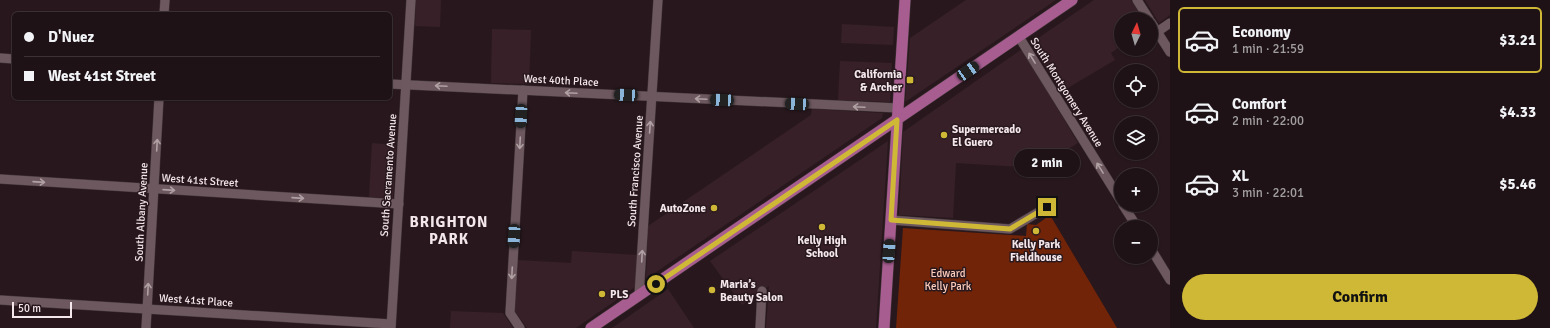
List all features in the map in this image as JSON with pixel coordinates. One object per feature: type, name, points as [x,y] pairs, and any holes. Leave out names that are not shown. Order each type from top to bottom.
[{"type":"main road","points":[[884,328],[905,0]]},
{"type":"main road","points":[[597,326],[897,114],[1019,37],[1072,0]]},
{"type":"street","points":[[164,12],[165,0]]},
{"type":"street","name":"South Sacramento Avenue","points":[[391,326],[411,0]]},
{"type":"street","name":"South Francisco Avenue","points":[[639,295],[658,0]]},
{"type":"street","points":[[1138,0],[1145,12]]},
{"type":"street","points":[[1158,31],[1170,23]]},
{"type":"street","points":[[1158,34],[1170,52]]},
{"type":"street","name":"South Montgomery Avenue","points":[[1019,37],[1114,190]]},
{"type":"street","points":[[0,58],[12,59]]},
{"type":"street","name":"West 40th Place","points":[[392,84],[652,96],[897,114]]},
{"type":"street","points":[[520,328],[510,313],[523,90]]},
{"type":"street","name":"South Albany Avenue","points":[[146,328],[159,100]]},
{"type":"street","name":"West 41st Street","points":[[0,179],[399,204]]},
{"type":"street","points":[[891,220],[1010,229],[1047,207]]},
{"type":"street","points":[[1158,260],[1170,280]]},
{"type":"street","points":[[760,325],[762,291]]},
{"type":"street","name":"West 41st Place","points":[[0,300],[391,326]]},
{"type":"shaded area","points":[[416,0],[441,0],[440,27],[415,26]]},
{"type":"shaded area","points":[[966,0],[1056,0],[905,102],[910,38]]},
{"type":"shaded area","points":[[1094,0],[1131,0],[1139,12],[1114,12],[1114,51],[1111,53],[1115,60],[1061,92],[1031,43]]},
{"type":"shaded area","points":[[1145,0],[1170,0],[1170,15],[1159,23],[1158,12],[1152,12]]},
{"type":"shaded area","points":[[842,24],[894,27],[893,45],[841,43]]},
{"type":"shaded area","points":[[492,29],[531,30],[529,84],[491,83]]},
{"type":"shaded area","points":[[1022,49],[1078,143],[1027,174],[1022,167],[956,163],[953,218],[899,215],[903,132]]},
{"type":"shaded area","points":[[840,61],[892,63],[890,102],[838,100]]},
{"type":"shaded area","points":[[812,109],[883,113],[882,118],[646,279],[648,226],[811,115]]},
{"type":"shaded area","name":"Kelly High School","points":[[888,141],[876,328],[766,328],[769,286],[742,305],[710,261]]},
{"type":"shaded area","points":[[372,143],[396,145],[393,198],[369,197]]},
{"type":"shaded area","points":[[572,251],[637,255],[635,287],[576,328],[527,328],[514,310],[518,260],[571,263]]},
{"type":"shaded area","points":[[668,289],[694,328],[612,328]]},
{"type":"shaded area","points":[[451,311],[503,313],[513,328],[450,328]]},
{"type":"green space","name":"Edward Kelly Park","points":[[1050,215],[1117,328],[896,328],[903,228],[1026,236],[1027,224],[1036,225]]},
{"type":"place","name":"California & Archer","points":[[910,80]]},
{"type":"place","name":"Supermercado El Guero","points":[[944,135]]},
{"type":"place","name":"AutoZone","points":[[714,208]]},
{"type":"place","name":"Kelly High School","points":[[822,227]]},
{"type":"place","name":"Kelly Park Fieldhouse","points":[[1036,231]]},
{"type":"place","name":"Maria’s Beauty Salon","points":[[712,290]]},
{"type":"place","name":"PLS","points":[[602,294]]},
{"type":"district","name":"BRIGHTON PARK","points":[[449,230]]},
{"type":"route","points":[[656,284],[897,120],[891,220],[1010,229],[1047,207]]}]
